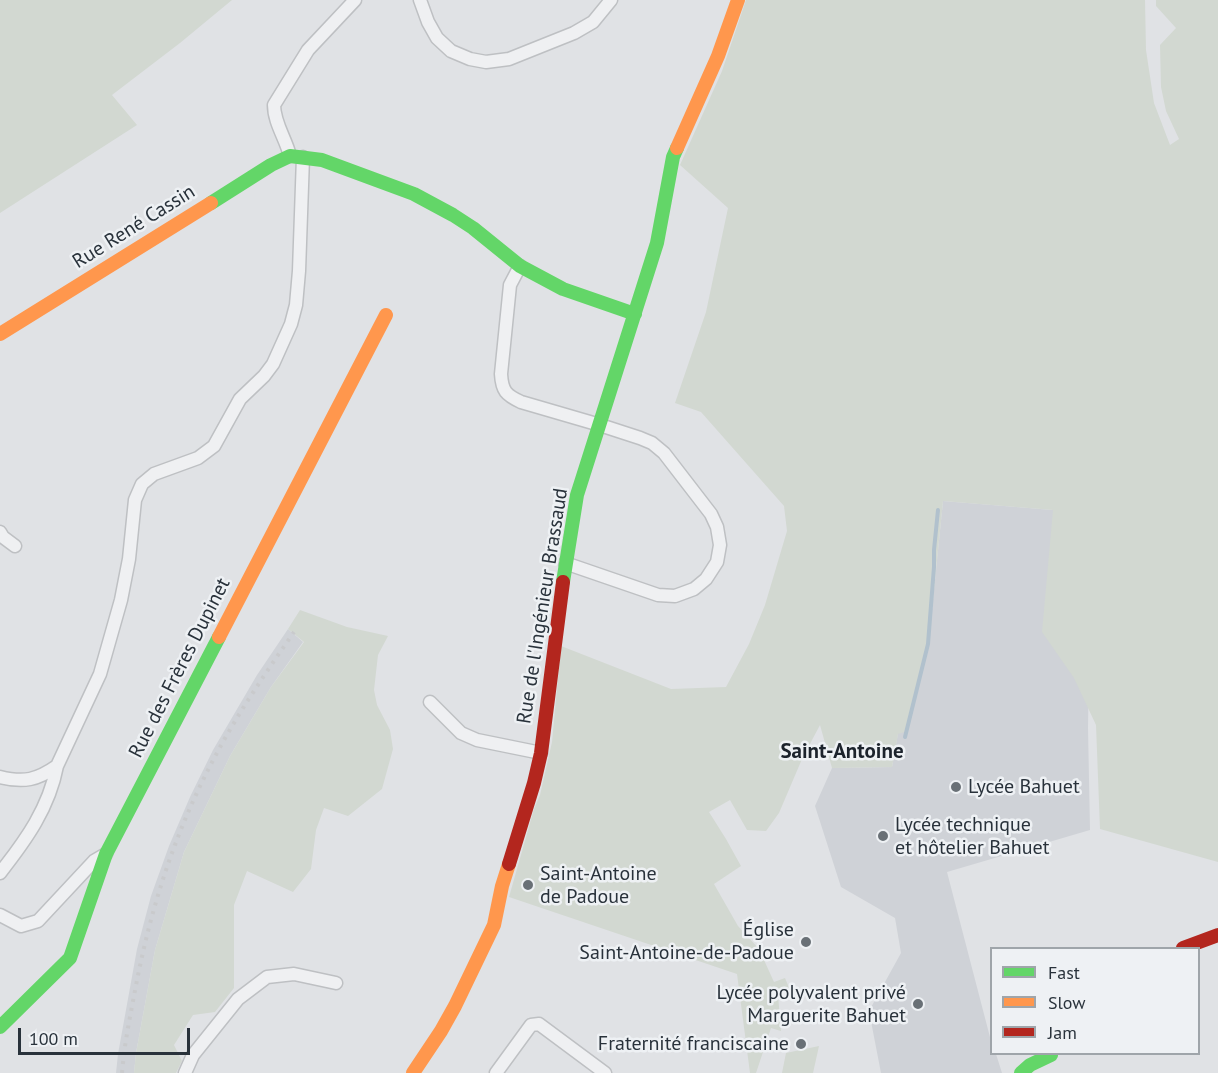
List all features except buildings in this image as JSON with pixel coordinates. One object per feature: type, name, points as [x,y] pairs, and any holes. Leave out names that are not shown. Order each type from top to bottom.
[{"type":"street","points":[[0,873],[27,837],[44,807],[57,766],[100,674],[121,600],[129,559],[135,500],[142,484],[154,474],[198,458],[214,446],[240,399],[273,364],[291,324],[296,305],[298,282],[296,157],[287,144],[274,114],[274,105],[309,50],[355,0]]},
{"type":"street","points":[[420,0],[437,38],[451,51],[470,59],[486,62],[509,59],[574,33],[593,22],[611,0]]},
{"type":"street","name":"Rue de l'Ingénieur Brassaud","points":[[413,1073],[455,1006],[494,925],[502,886],[541,753],[565,563],[577,495],[657,243],[673,157],[718,56],[738,0]]},
{"type":"street","points":[[296,157],[322,160],[414,194],[473,228],[520,266],[563,289],[635,314]]},
{"type":"street","name":"Rue René Cassin","points":[[0,333],[271,165],[296,157]]},
{"type":"street","points":[[520,266],[510,285],[501,374],[505,391],[512,398],[521,402],[652,443],[664,453],[711,514],[717,527],[720,545],[717,562],[706,579],[694,589],[675,596],[658,595],[565,563]]},
{"type":"street","name":"Rue des Frères Dupinet","points":[[0,1027],[70,958],[106,854],[386,315]]},
{"type":"street","points":[[0,532],[15,546]]},
{"type":"street","points":[[430,702],[461,733],[477,740],[541,753]]},
{"type":"street","points":[[0,777],[21,781],[42,777],[57,766]]},
{"type":"street","points":[[0,915],[21,926],[38,921],[94,861],[106,854]]},
{"type":"street","points":[[1186,947],[1218,935]]},
{"type":"street","points":[[185,1073],[194,1055],[238,999],[267,977],[294,974],[336,983]]},
{"type":"street","points":[[496,1073],[531,1025],[539,1024],[605,1073]]},
{"type":"street","points":[[1021,1073],[1030,1065],[1050,1055]]},
{"type":"street","points":[[1035,1073],[1051,1055]]},
{"type":"shaded area","points":[[0,0],[232,0],[112,95],[137,125],[0,213]]},
{"type":"shaded area","points":[[746,0],[1145,0],[1146,50],[1154,103],[1170,145],[1179,139],[1166,111],[1161,87],[1160,45],[1176,28],[1156,6],[1156,0],[1218,0],[1218,862],[1100,829],[1096,725],[1074,678],[1042,632],[1053,510],[943,501],[928,649],[908,731],[898,734],[892,767],[832,768],[820,725],[802,759],[779,813],[766,831],[747,830],[730,800],[709,812],[741,866],[714,884],[738,926],[759,949],[774,982],[785,978],[790,990],[778,995],[781,1031],[771,1028],[756,1073],[750,1073],[737,974],[509,897],[540,795],[552,742],[561,646],[671,689],[726,687],[749,644],[765,605],[787,531],[784,506],[701,412],[675,403],[706,312],[728,208],[680,165],[722,71]]},
{"type":"shaded area","name":"Lycée Bahuet","points":[[943,501],[1053,510],[1089,659],[1090,830],[947,872],[990,1037],[990,1055],[996,1055],[1002,1073],[881,1073],[869,1011],[901,953],[895,918],[841,887],[815,806],[832,768],[892,767],[898,733],[928,649]]},
{"type":"shaded area","points":[[300,610],[347,627],[388,636],[378,655],[374,690],[377,705],[390,730],[393,749],[382,789],[348,816],[324,808],[316,830],[311,869],[293,892],[247,871],[234,905],[234,988],[215,1012],[193,1015],[174,1045],[182,1061],[176,1073],[134,1073],[155,950],[184,852],[230,756],[271,687],[304,642],[288,629]]},
{"type":"shaded area","points":[[288,629],[303,642],[271,687],[230,756],[184,852],[155,950],[134,1073],[116,1073],[137,949],[151,896],[169,846],[213,750],[257,675]]},
{"type":"shaded area","points":[[819,1046],[813,1073],[782,1073],[786,1053]]},
{"type":"waterway","points":[[905,737],[928,644],[938,510]]},
{"type":"railway","points":[[122,1073],[140,964],[156,901],[177,840],[189,810],[226,736],[294,632]]},
{"type":"traffic: fast","points":[[563,582],[577,495],[657,243],[673,157],[677,148]]},
{"type":"traffic: fast","points":[[211,203],[271,165],[290,156],[322,160],[414,194],[473,228],[520,266],[563,289],[635,314]]},
{"type":"traffic: fast","points":[[0,1027],[70,958],[106,854],[219,637]]},
{"type":"traffic: fast","points":[[1021,1073],[1030,1065],[1051,1055]]},
{"type":"traffic: slow","points":[[677,148],[718,56],[738,0]]},
{"type":"traffic: slow","points":[[0,334],[211,203]]},
{"type":"traffic: slow","points":[[219,637],[386,315]]},
{"type":"traffic: slow","points":[[413,1073],[455,1006],[494,925],[509,864]]},
{"type":"traffic: jam","points":[[509,864],[541,753],[563,582]]},
{"type":"traffic: jam","points":[[1186,947],[1218,935]]},
{"type":"place","name":"Lycée Bahuet","points":[[956,787]]},
{"type":"place","name":"Lycée technique et hôtelier Bahuet","points":[[883,836]]},
{"type":"place","name":"Saint-Antoine de Padoue","points":[[528,885]]},
{"type":"place","name":"Église Saint-Antoine-de-Padoue","points":[[806,942]]},
{"type":"place","name":"Lycée polyvalent privé Marguerite Bahuet","points":[[918,1004]]},
{"type":"place","name":"Fraternité franciscaine","points":[[801,1044]]},
{"type":"district","name":"Saint-Antoine","points":[[842,752]]}]
